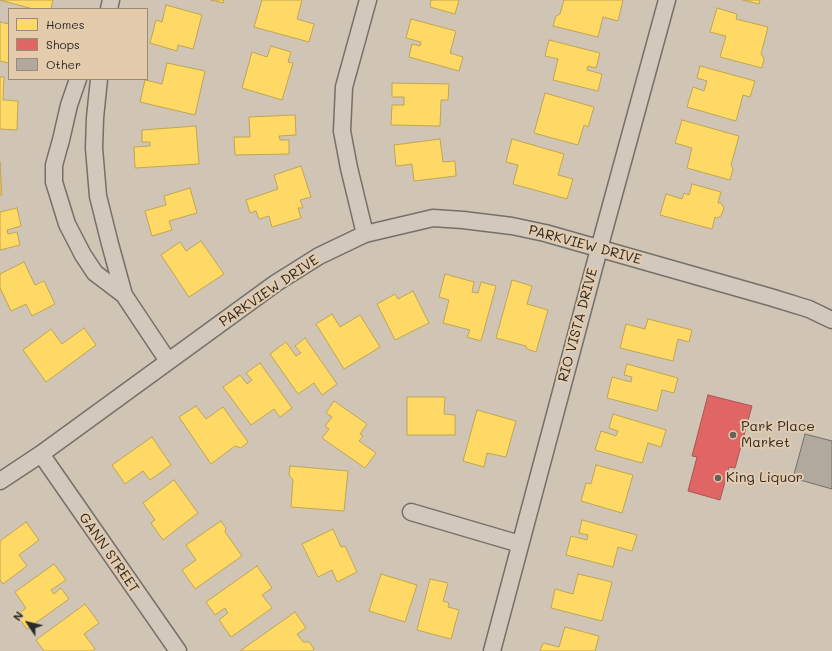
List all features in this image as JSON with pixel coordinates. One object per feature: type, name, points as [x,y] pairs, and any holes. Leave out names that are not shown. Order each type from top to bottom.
[{"type":"street","points":[[365,234],[349,168],[342,131],[344,87],[368,0]]},
{"type":"street","name":"RIO VISTA DRIVE","points":[[492,651],[667,0]]},
{"type":"street","points":[[78,80],[69,106],[54,165],[54,182],[67,224],[83,255],[95,274],[124,295]]},
{"type":"street","points":[[99,80],[94,148],[98,196],[124,295],[168,360]]},
{"type":"street","name":"PARKVIEW DRIVE","points":[[0,481],[41,454],[168,360],[276,283],[319,256],[365,234],[434,218],[512,226],[545,233],[809,309],[832,320]]},
{"type":"street","name":"PARKVIEW DRIVE","points":[[809,309],[832,310]]},
{"type":"street","name":"GANN STREET","points":[[41,454],[178,651]]},
{"type":"street","points":[[411,512],[520,544]]},
{"type":"building: Homes","points":[[0,0],[53,0],[51,8],[29,8]]},
{"type":"building: Homes","points":[[211,0],[224,0],[223,3]]},
{"type":"building: Homes","points":[[262,0],[302,0],[297,19],[314,24],[309,42],[254,27]]},
{"type":"building: Homes","points":[[431,0],[459,0],[455,14],[430,7]]},
{"type":"building: Homes","points":[[564,0],[623,0],[618,21],[603,17],[598,37],[553,26],[556,16],[560,14]]},
{"type":"building: Homes","points":[[743,0],[760,0],[759,4]]},
{"type":"building: Homes","points":[[166,5],[202,15],[193,49],[178,45],[177,51],[150,43],[156,20],[162,22]]},
{"type":"building: Homes","points":[[717,8],[737,14],[736,19],[768,27],[761,54],[764,59],[762,68],[720,57],[726,36],[710,32]]},
{"type":"building: Homes","points":[[411,19],[456,31],[450,53],[463,57],[459,71],[409,57],[412,44],[420,46],[421,42],[406,38]]},
{"type":"building: Homes","points":[[0,22],[8,24],[8,63],[0,61]]},
{"type":"building: Homes","points":[[549,40],[600,53],[596,68],[588,66],[587,70],[602,74],[598,91],[553,80],[558,59],[545,56]]},
{"type":"building: Homes","points":[[271,46],[291,52],[288,62],[293,63],[282,100],[242,88],[252,52],[267,57]]},
{"type":"building: Homes","points":[[167,63],[205,71],[195,115],[140,102],[145,80],[162,84]]},
{"type":"building: Homes","points":[[700,66],[755,81],[750,97],[743,95],[736,121],[687,107],[693,87],[704,91],[707,81],[697,78]]},
{"type":"building: Homes","points":[[0,77],[4,77],[3,100],[18,101],[17,130],[0,129]]},
{"type":"building: Homes","points":[[392,83],[449,84],[448,100],[441,100],[440,126],[391,125],[392,105],[404,105],[404,97],[392,97]]},
{"type":"building: Homes","points":[[545,93],[594,107],[588,127],[584,125],[578,145],[534,133]]},
{"type":"building: Homes","points":[[295,115],[296,135],[279,136],[280,140],[289,140],[289,154],[235,155],[234,137],[250,137],[249,117]]},
{"type":"building: Homes","points":[[682,120],[739,136],[731,165],[733,169],[730,180],[687,168],[692,148],[675,143]]},
{"type":"building: Homes","points":[[196,126],[199,164],[135,168],[134,147],[150,146],[150,142],[142,142],[142,130]]},
{"type":"building: Homes","points":[[440,139],[443,162],[455,161],[456,176],[414,181],[412,164],[396,166],[394,145]]},
{"type":"building: Homes","points":[[512,139],[564,154],[558,175],[573,179],[567,199],[513,184],[518,165],[506,162]]},
{"type":"building: Homes","points":[[0,162],[2,195],[0,195]]},
{"type":"building: Homes","points":[[301,166],[311,197],[300,200],[303,208],[298,208],[301,218],[272,227],[269,216],[259,219],[256,211],[250,213],[246,200],[278,189],[274,175]]},
{"type":"building: Homes","points":[[692,184],[721,192],[718,203],[721,203],[724,208],[721,216],[717,218],[715,217],[712,229],[660,215],[666,194],[682,199],[684,193],[689,195]]},
{"type":"building: Homes","points":[[190,188],[197,213],[169,221],[172,230],[152,236],[145,211],[166,205],[164,196]]},
{"type":"building: Homes","points":[[17,208],[21,226],[7,230],[8,234],[17,232],[20,245],[0,250],[0,212]]},
{"type":"building: Homes","points":[[201,241],[224,274],[189,297],[161,255],[180,242],[186,251]]},
{"type":"building: Homes","points":[[24,262],[35,285],[44,281],[55,304],[32,316],[26,304],[11,311],[0,288],[0,274]]},
{"type":"building: Homes","points":[[445,274],[474,282],[472,292],[478,293],[481,282],[496,286],[481,341],[467,337],[470,330],[443,323],[449,300],[439,297]]},
{"type":"building: Homes","points":[[512,280],[532,286],[527,304],[548,310],[536,352],[527,349],[526,346],[496,338]]},
{"type":"building: Homes","points":[[413,291],[429,323],[395,340],[377,304],[395,294],[398,299]]},
{"type":"building: Homes","points":[[332,314],[340,327],[360,315],[380,347],[344,369],[316,324]]},
{"type":"building: Homes","points":[[648,319],[692,330],[689,342],[678,339],[673,361],[620,348],[626,324],[645,329]]},
{"type":"building: Homes","points":[[84,328],[96,345],[46,382],[23,350],[51,329],[62,344]]},
{"type":"building: Homes","points":[[305,338],[337,384],[322,395],[314,383],[298,394],[270,354],[286,342],[296,356],[301,353],[295,346]]},
{"type":"building: Homes","points":[[260,363],[292,408],[280,417],[274,409],[251,425],[223,387],[240,375],[247,384],[252,380],[246,373]]},
{"type":"building: Homes","points":[[627,364],[678,378],[674,393],[662,390],[657,411],[607,398],[612,377],[631,382],[632,377],[624,375]]},
{"type":"building: Homes","points":[[407,397],[445,397],[444,414],[455,415],[455,435],[407,435]]},
{"type":"building: Homes","points":[[334,401],[367,424],[360,434],[363,436],[359,441],[376,453],[365,468],[322,438],[329,429],[325,426],[332,417],[326,413]]},
{"type":"building: Homes","points":[[196,406],[206,419],[223,407],[248,442],[241,448],[235,446],[211,464],[179,417]]},
{"type":"building: Homes","points":[[477,410],[516,421],[506,457],[487,453],[484,467],[463,461]]},
{"type":"building: Homes","points":[[613,414],[666,430],[661,447],[648,443],[642,463],[595,450],[601,431],[616,436],[618,431],[609,428]]},
{"type":"building: Homes","points":[[152,437],[171,465],[150,480],[143,471],[125,484],[112,465]]},
{"type":"building: Homes","points":[[596,465],[633,475],[622,513],[581,501],[586,483],[591,484]]},
{"type":"building: Homes","points":[[290,466],[348,471],[344,511],[291,507],[293,480],[289,475]]},
{"type":"building: Homes","points":[[174,480],[198,513],[163,540],[151,523],[155,520],[143,503]]},
{"type":"building: Homes","points":[[582,520],[637,535],[632,551],[618,547],[613,567],[566,555],[571,536],[587,540],[588,535],[579,533]]},
{"type":"building: Homes","points":[[221,521],[226,528],[225,532],[242,556],[195,589],[182,570],[196,560],[186,545]]},
{"type":"building: Homes","points":[[26,522],[39,540],[19,555],[27,566],[3,584],[0,580],[0,541]]},
{"type":"building: Homes","points":[[333,529],[341,547],[345,546],[357,572],[337,582],[332,570],[318,577],[302,544]]},
{"type":"building: Homes","points":[[54,564],[66,580],[51,590],[54,594],[61,588],[69,599],[27,629],[17,615],[26,608],[15,592]]},
{"type":"building: Homes","points":[[257,566],[272,588],[262,595],[272,608],[231,637],[219,620],[228,613],[225,608],[215,615],[206,602]]},
{"type":"building: Homes","points":[[381,574],[417,585],[405,622],[369,611]]},
{"type":"building: Homes","points":[[578,574],[612,582],[602,621],[551,608],[555,589],[573,594]]},
{"type":"building: Homes","points":[[430,579],[448,583],[443,601],[449,603],[448,607],[459,610],[451,639],[417,630]]},
{"type":"building: Homes","points":[[85,604],[99,623],[84,634],[95,649],[92,651],[44,651],[36,640]]},
{"type":"building: Homes","points":[[295,612],[306,628],[297,634],[303,642],[309,642],[314,649],[312,651],[240,651]]},
{"type":"building: Homes","points":[[565,627],[599,636],[595,651],[540,651],[543,643],[559,647]]},
{"type":"building: Shops","points":[[708,395],[752,406],[735,468],[729,467],[720,500],[688,491],[697,457],[692,456]]},
{"type":"building: Other","points":[[805,434],[832,441],[832,489],[793,478]]},
{"type":"place","name":"Park Place Market","points":[[733,435]]},
{"type":"place","name":"King Liquor","points":[[718,478]]}]
